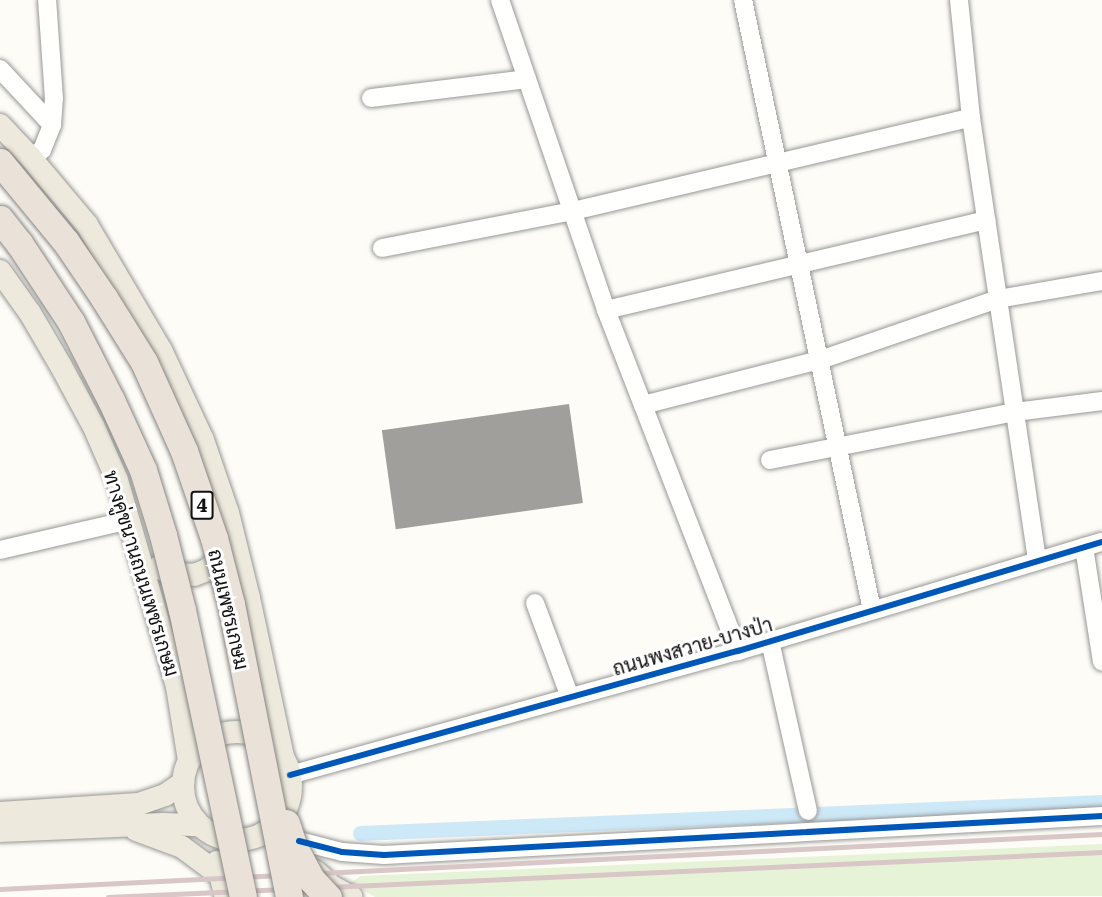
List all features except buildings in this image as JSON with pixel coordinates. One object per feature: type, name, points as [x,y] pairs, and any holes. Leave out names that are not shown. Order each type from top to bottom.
[{"type":"highway","name":"ถนนเพชรเกษม","points":[[0,162],[66,242],[144,362],[184,451],[214,538],[231,604],[289,897]]},
{"type":"highway","points":[[0,219],[71,322],[111,400],[143,470],[164,535],[182,610],[243,897]]},
{"type":"highway","points":[[231,604],[294,847],[311,879],[328,897]]},
{"type":"main road","name":"4","points":[[0,125],[87,225],[126,288],[160,350],[203,440],[228,513],[249,598],[288,774],[309,897]]},
{"type":"main road","name":"ทางคู่ขนานถนนเพชรเกษม","points":[[0,271],[30,314],[61,366],[94,427],[117,480],[177,687],[189,760]]},
{"type":"main road","points":[[117,480],[152,558],[160,567],[182,576],[207,570],[224,549],[226,535],[203,440]]},
{"type":"main road","points":[[235,731],[254,734],[271,743],[288,774],[286,807],[278,821],[259,835],[235,840],[220,837],[202,827],[190,813],[183,783],[189,760],[201,745],[217,735],[235,731]]},
{"type":"main road","points":[[0,813],[139,804],[165,795],[183,783]]},
{"type":"main road","points":[[125,827],[182,847],[223,887]]},
{"type":"main road","points":[[0,831],[202,827]]},
{"type":"main road","points":[[202,827],[223,887]]},
{"type":"main road","points":[[300,847],[318,875],[352,897]]},
{"type":"street","points":[[30,157],[42,150],[52,125],[54,99],[47,0]]},
{"type":"street","points":[[500,0],[606,310],[738,651]]},
{"type":"street","points":[[743,0],[872,610]]},
{"type":"street","points":[[959,0],[971,118],[1037,560]]},
{"type":"street","points":[[0,69],[52,125]]},
{"type":"street","points":[[371,98],[526,79]]},
{"type":"street","points":[[382,248],[573,211],[971,118]]},
{"type":"street","points":[[606,310],[986,219]]},
{"type":"street","points":[[643,405],[820,360],[998,299],[1102,281]]},
{"type":"street","points":[[770,460],[1015,412],[1102,401]]},
{"type":"street","points":[[0,550],[130,520]]},
{"type":"street","points":[[1093,545],[1102,662]]},
{"type":"street","name":"ถนนพงสวาย-บางป่า","points":[[288,774],[738,651],[1093,545]]},
{"type":"street","points":[[535,603],[570,697]]},
{"type":"street","points":[[770,641],[808,811]]},
{"type":"street","points":[[300,847],[384,855],[1102,816]]},
{"type":"green space","points":[[1102,844],[1102,896],[375,897],[350,883],[361,876]]},
{"type":"waterway","points":[[360,833],[1102,802]]},
{"type":"railway","points":[[0,889],[1102,834]]},
{"type":"railway","points":[[108,897],[1102,852]]},
{"type":"cycle path","points":[[290,775],[738,651],[1102,542]]},
{"type":"cycle path","points":[[299,841],[342,852],[384,855],[1102,816]]}]
